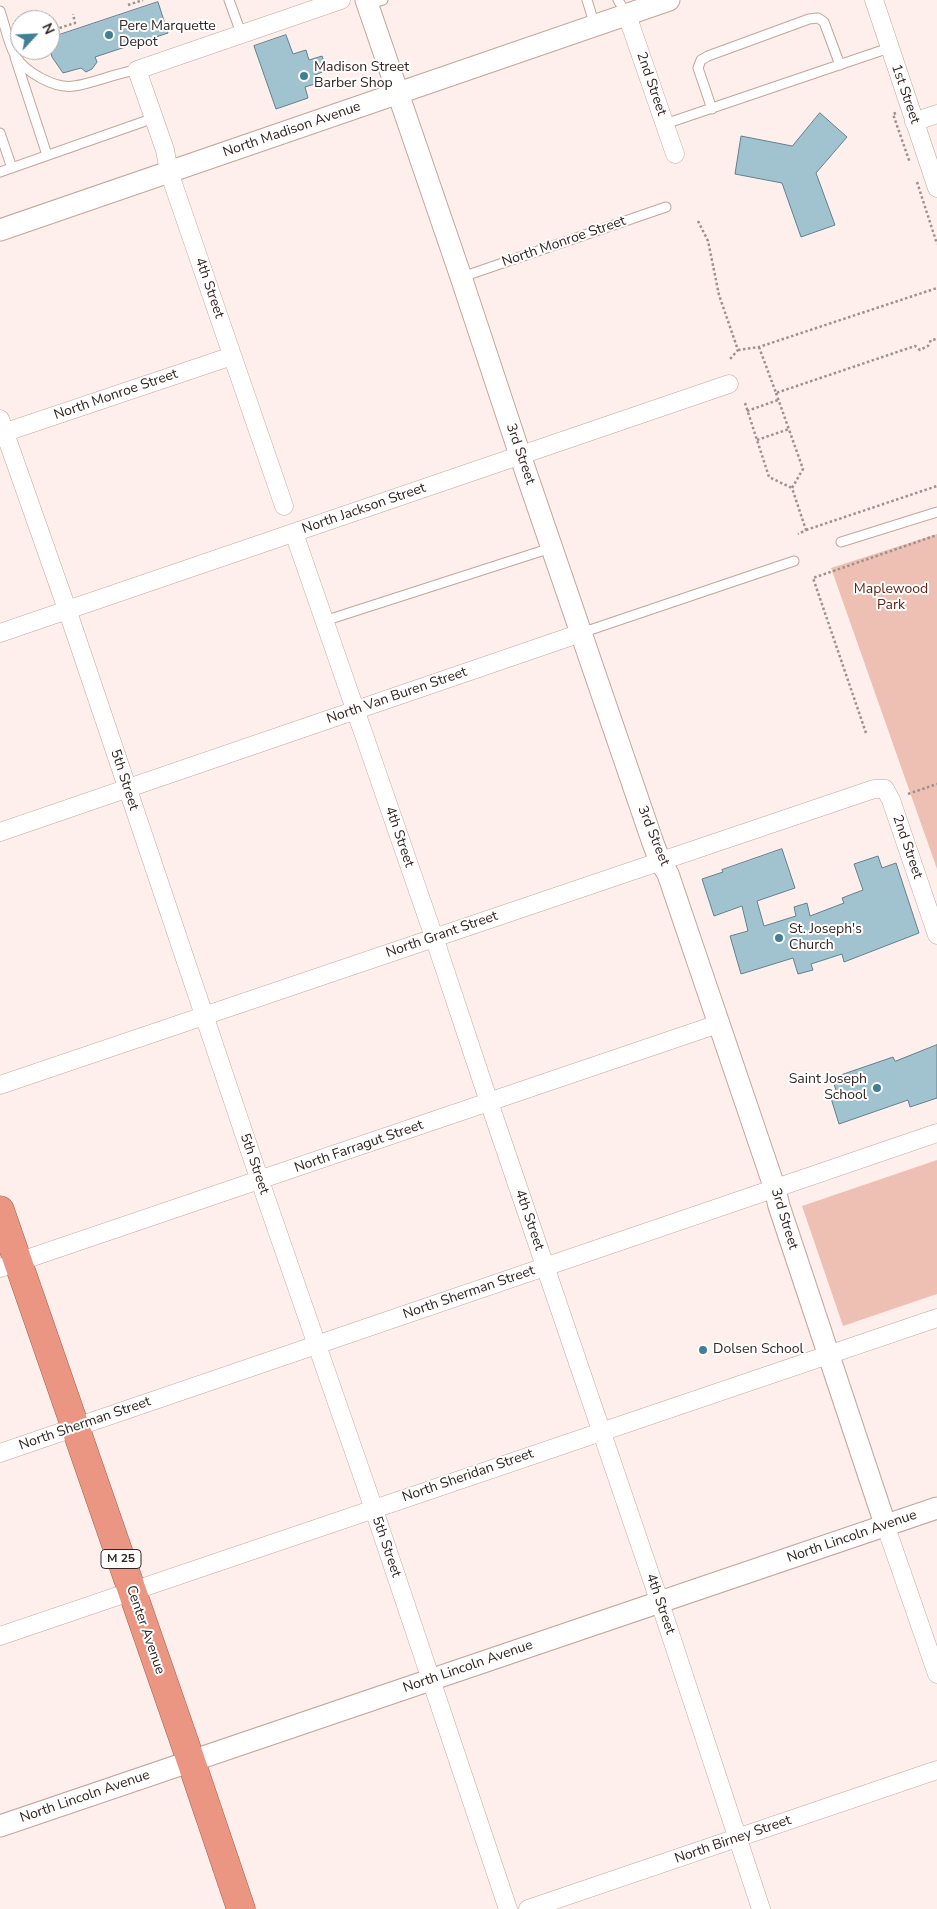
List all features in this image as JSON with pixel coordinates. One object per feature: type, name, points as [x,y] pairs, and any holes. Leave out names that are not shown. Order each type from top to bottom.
[{"type":"highway","name":"Center Avenue","points":[[0,1210],[9,1265],[76,1427],[192,1761],[241,1909]]},
{"type":"street","points":[[137,70],[341,0]]},
{"type":"street","name":"North Madison Avenue","points":[[0,230],[595,26],[622,7],[669,0]]},
{"type":"street","name":"1st Street","points":[[874,0],[937,188]]},
{"type":"street","name":"3rd Street","points":[[372,2],[398,94],[652,843],[668,874],[776,1189],[779,1206],[828,1354],[937,1674]]},
{"type":"street","name":"2nd Street","points":[[622,7],[675,154]]},
{"type":"street","name":"4th Street","points":[[137,70],[165,150],[169,172],[284,506]]},
{"type":"street","points":[[914,122],[937,114]]},
{"type":"street","name":"North Monroe Street","points":[[2,428],[232,356]]},
{"type":"street","name":"North Jackson Street","points":[[0,633],[729,384]]},
{"type":"street","name":"5th Street","points":[[2,428],[67,609],[508,1909]]},
{"type":"street","name":"4th Street","points":[[294,533],[434,937],[660,1602],[761,1909]]},
{"type":"street","name":"North Van Buren Street","points":[[0,832],[581,633]]},
{"type":"street","name":"North Grant Street","points":[[0,1084],[874,789],[885,790]]},
{"type":"street","name":"2nd Street","points":[[885,790],[891,800],[937,934]]},
{"type":"street","name":"North Farragut Street","points":[[9,1265],[718,1024]]},
{"type":"street","name":"North Sherman Street","points":[[0,1453],[776,1189],[937,1132]]},
{"type":"street","name":"North Sheridan Street","points":[[0,1636],[937,1318]]},
{"type":"street","name":"North Lincoln Avenue","points":[[0,1826],[886,1527],[937,1508]]},
{"type":"street","name":"North Birney Street","points":[[528,1909],[937,1770]]},
{"type":"lane","points":[[229,0],[241,33]]},
{"type":"lane","points":[[587,0],[595,26]]},
{"type":"lane","points":[[1,16],[10,42]]},
{"type":"lane","points":[[712,109],[698,68],[701,60],[809,19],[818,18],[824,22],[840,65]]},
{"type":"lane","points":[[665,124],[889,48]]},
{"type":"lane","points":[[16,60],[47,155]]},
{"type":"lane","points":[[19,60],[36,76],[61,86],[72,86],[137,70]]},
{"type":"lane","points":[[0,172],[154,118]]},
{"type":"lane","points":[[0,132],[12,168]]},
{"type":"lane","name":"North Monroe Street","points":[[461,277],[666,207]]},
{"type":"lane","points":[[841,542],[937,512]]},
{"type":"lane","points":[[324,622],[552,548]]},
{"type":"lane","name":"North Van Buren Street","points":[[581,633],[794,561]]},
{"type":"path","points":[[128,5],[143,0]]},
{"type":"path","points":[[60,28],[75,23],[73,14]]},
{"type":"path","points":[[698,221],[708,241],[719,295],[738,350]]},
{"type":"path","points":[[730,359],[738,350],[760,347],[937,288]]},
{"type":"path","points":[[776,393],[915,346],[920,350],[928,346],[931,340],[937,339]]},
{"type":"path","points":[[760,347],[803,470],[792,488]]},
{"type":"path","points":[[747,411],[778,400]]},
{"type":"path","points":[[745,403],[769,477],[792,488],[806,530]]},
{"type":"path","points":[[757,440],[789,429]]},
{"type":"path","points":[[798,534],[937,486]]},
{"type":"path","points":[[866,733],[813,578],[937,535]]},
{"type":"path","points":[[908,794],[937,784]]},
{"type":"green space","name":"Maplewood Park","points":[[937,534],[937,869],[831,568]]},
{"type":"green space","points":[[937,1160],[937,1294],[843,1326],[802,1206]]},
{"type":"building","name":"Pere Marquette Depot","points":[[158,2],[168,33],[95,57],[97,62],[92,69],[86,72],[81,68],[63,73],[54,60],[60,60],[60,35]]},
{"type":"building","points":[[286,35],[293,54],[306,50],[309,60],[322,56],[327,70],[315,75],[318,83],[305,87],[308,98],[276,109],[254,46]]},
{"type":"building","points":[[820,113],[847,137],[816,173],[835,225],[801,237],[782,183],[735,174],[741,136],[792,146]]},
{"type":"building","points":[[782,849],[795,888],[757,901],[764,926],[796,916],[794,907],[807,903],[810,916],[844,903],[842,898],[863,890],[854,864],[878,856],[882,868],[896,863],[919,933],[844,962],[842,954],[811,964],[813,970],[798,974],[793,958],[741,974],[730,936],[748,931],[742,906],[714,916],[702,879]]},
{"type":"building","points":[[937,1045],[937,1098],[910,1107],[908,1100],[839,1124],[830,1095],[837,1093],[832,1078],[893,1057],[895,1061]]},
{"type":"place","name":"Pere Marquette Depot","points":[[109,35]]},
{"type":"place","name":"Madison Street Barber Shop","points":[[304,76]]},
{"type":"place","name":"St. Joseph's Church","points":[[779,938]]},
{"type":"place","name":"Saint Joseph School","points":[[877,1088]]},
{"type":"place","name":"Dolsen School","points":[[703,1350]]}]
